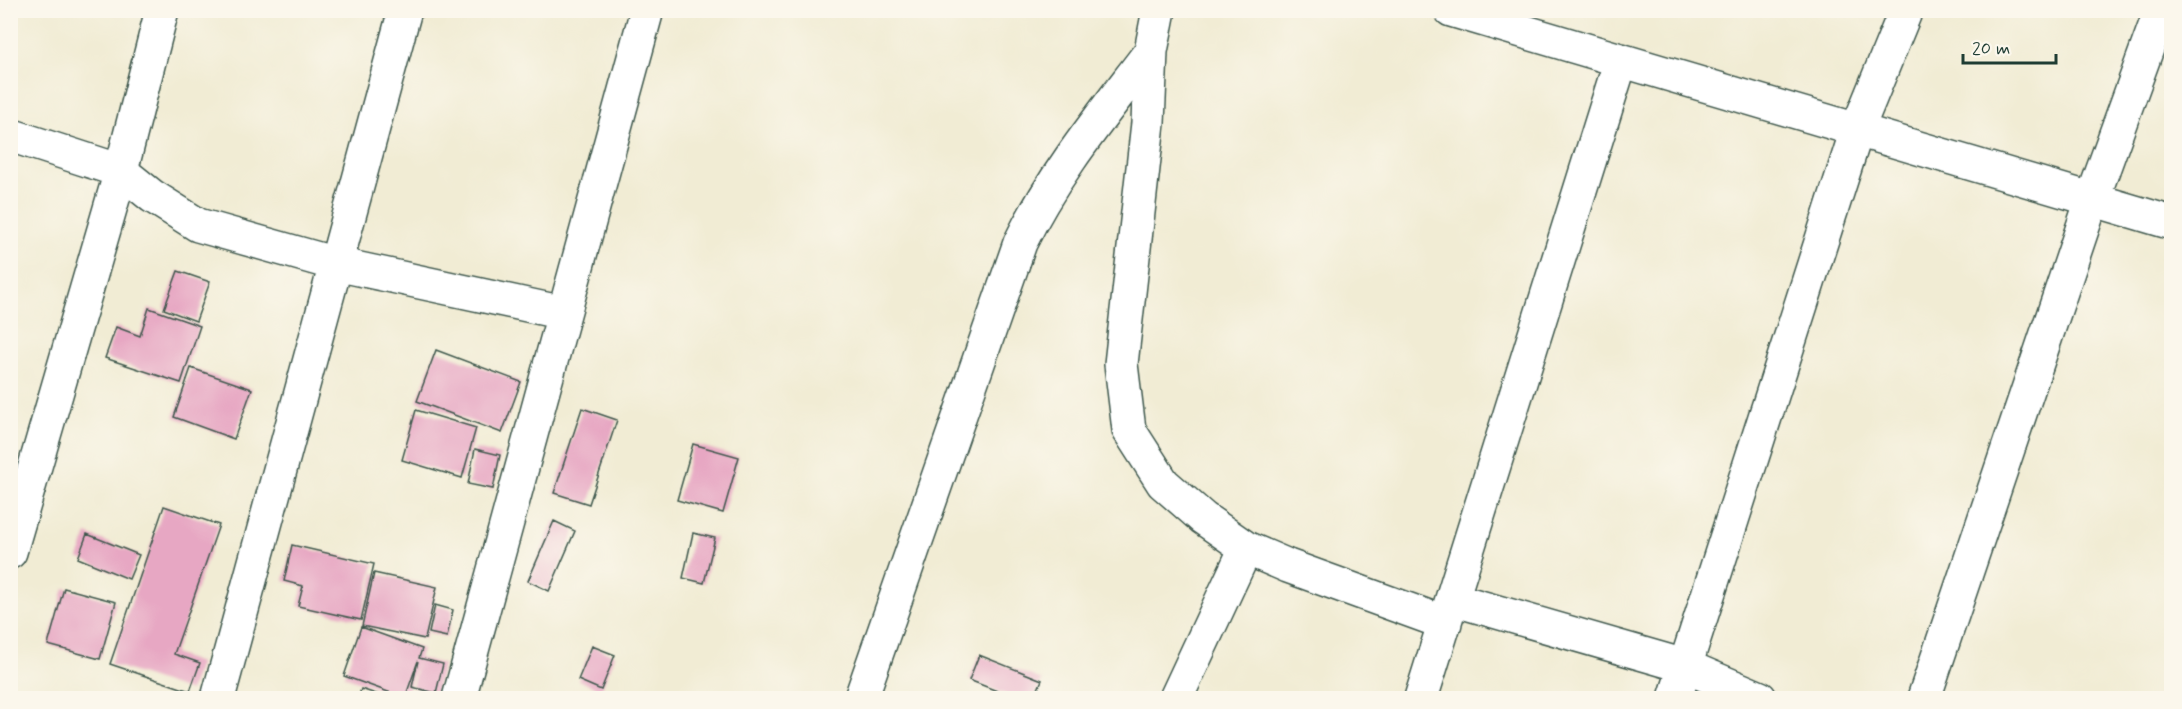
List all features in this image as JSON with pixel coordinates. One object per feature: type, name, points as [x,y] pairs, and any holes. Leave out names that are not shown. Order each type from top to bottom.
[{"type":"street","points":[[10,552],[121,171],[162,10]]},
{"type":"street","points":[[218,699],[405,10]]},
{"type":"street","points":[[459,699],[647,10]]},
{"type":"street","points":[[1159,10],[1151,51],[1148,123],[1121,364],[1129,430],[1163,483],[1203,518],[1246,548],[1288,566],[1449,611],[1685,666],[1760,699]]},
{"type":"street","points":[[1451,10],[2172,223]]},
{"type":"street","points":[[1675,699],[1857,130],[1906,10]]},
{"type":"street","points":[[1924,699],[2092,200],[2160,10]]},
{"type":"street","points":[[861,699],[1020,243],[1037,209],[1063,168],[1151,51]]},
{"type":"street","points":[[1421,699],[1621,60]]},
{"type":"street","points":[[10,135],[121,171],[152,196],[198,225],[336,264],[564,313]]},
{"type":"street","points":[[1176,699],[1246,548]]},
{"type":"building","points":[[178,271],[210,282],[196,321],[164,309]]},
{"type":"building","points":[[149,308],[200,326],[181,383],[105,358],[116,327],[140,336]]},
{"type":"building","points":[[436,350],[521,382],[502,433],[417,401]]},
{"type":"building","points":[[191,368],[252,389],[234,439],[174,417]]},
{"type":"building","points":[[582,408],[617,420],[589,504],[554,493]]},
{"type":"building","points":[[416,410],[476,428],[462,478],[402,460]]},
{"type":"building","points":[[693,444],[739,457],[723,513],[677,500]]},
{"type":"building","points":[[475,449],[500,455],[493,489],[468,484]]},
{"type":"building","points":[[164,506],[219,525],[174,654],[200,663],[190,691],[110,664]]},
{"type":"building","points":[[554,521],[575,531],[549,591],[528,581]]},
{"type":"building","points":[[693,533],[715,538],[704,583],[683,578]]},
{"type":"building","points":[[87,534],[139,555],[129,579],[78,558]]},
{"type":"building","points":[[292,545],[374,564],[361,620],[298,606],[303,586],[284,581]]},
{"type":"building","points":[[374,573],[437,587],[425,639],[362,626]]},
{"type":"building","points":[[64,588],[116,602],[100,659],[48,645]]},
{"type":"building","points":[[435,605],[453,610],[447,637],[429,633]]},
{"type":"building","points":[[361,627],[422,649],[419,658],[443,664],[436,693],[412,687],[418,661],[405,698],[344,676]]},
{"type":"building","points":[[592,646],[615,655],[601,690],[578,680]]},
{"type":"building","points":[[979,655],[1042,680],[1034,698],[1015,698],[969,680]]},
{"type":"building","points":[[361,689],[388,698],[358,698]]}]
